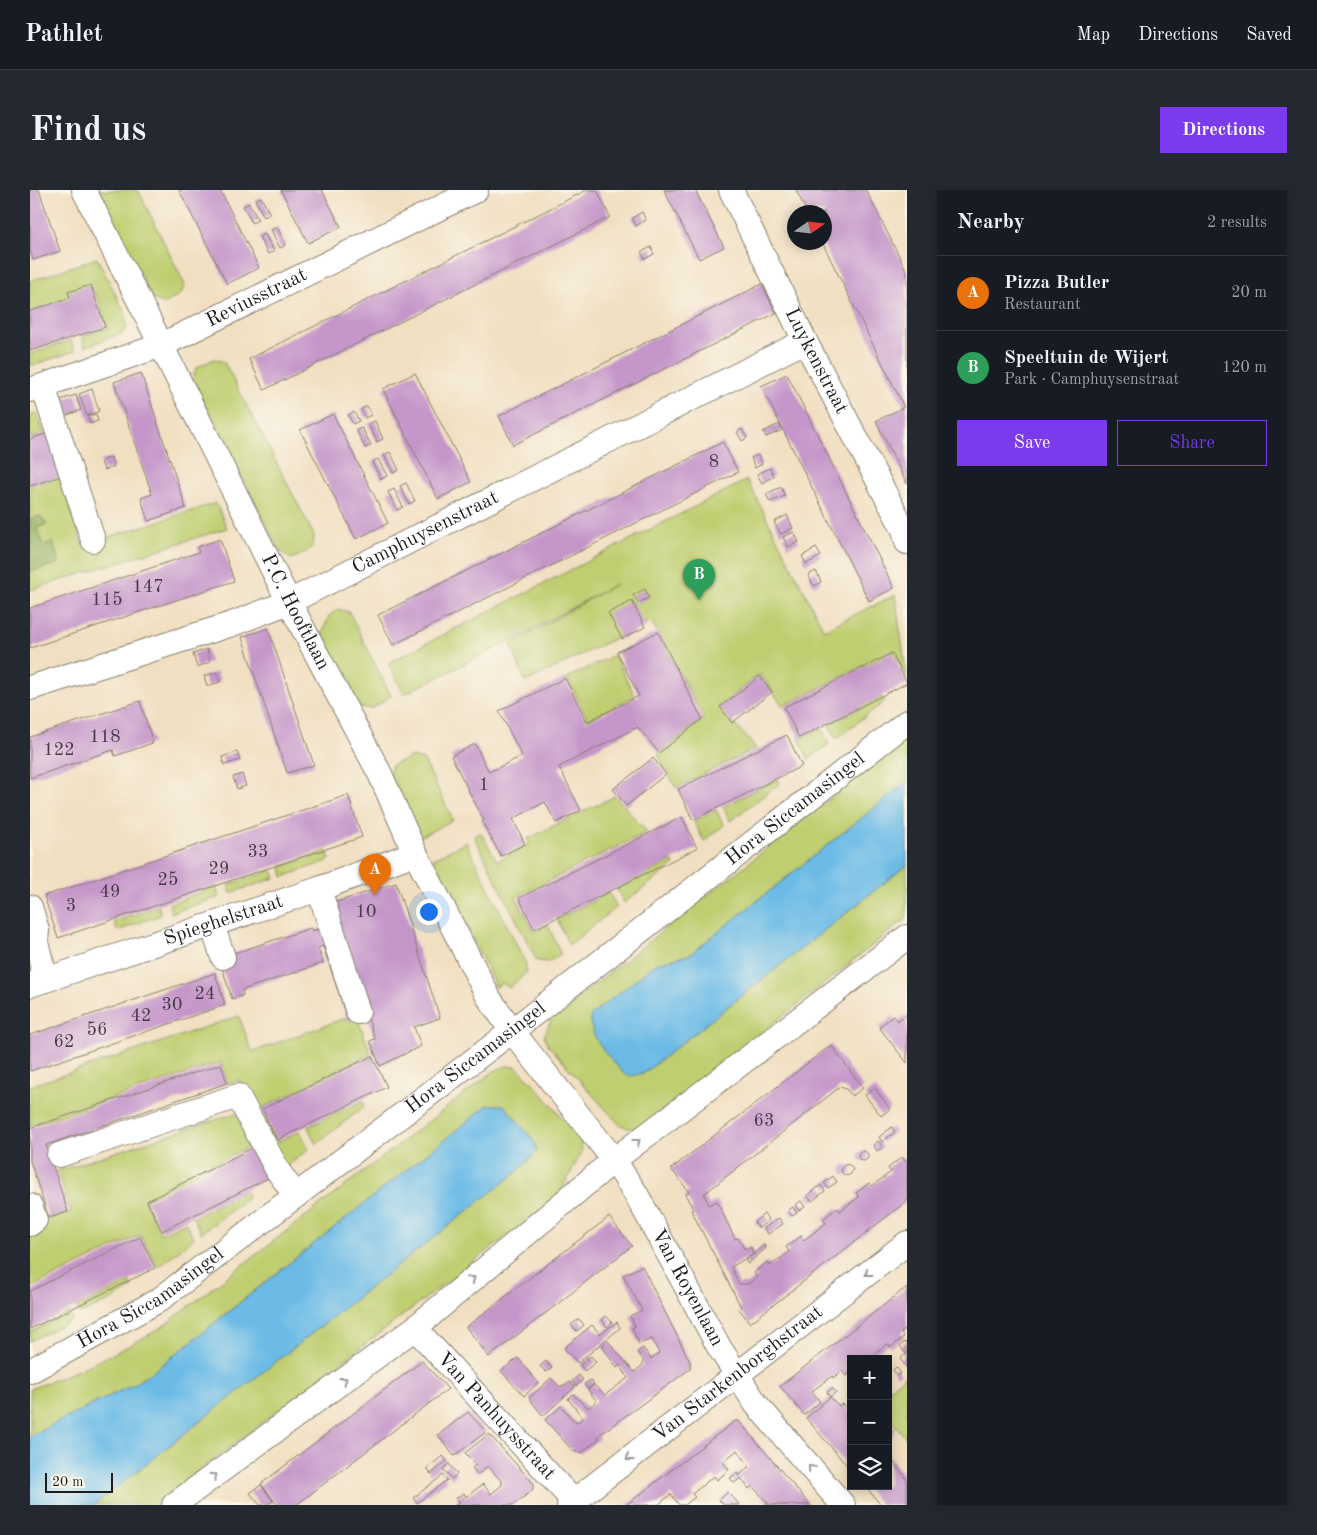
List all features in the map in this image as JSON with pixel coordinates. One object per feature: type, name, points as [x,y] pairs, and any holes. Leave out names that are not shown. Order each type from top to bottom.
[{"type":"street","name":"P.C. Hooftlaan","points":[[84,190],[289,602],[380,774],[416,852],[489,998],[512,1031]]},
{"type":"street","name":"Reviusstraat","points":[[36,388],[162,345],[476,190]]},
{"type":"street","name":"Luykenstraat","points":[[731,190],[805,340],[906,534]]},
{"type":"street","name":"Camphuysenstraat","points":[[30,688],[232,624],[289,602],[805,340]]},
{"type":"street","points":[[36,388],[93,540]]},
{"type":"street","name":"Hora Siccamasingel","points":[[30,1371],[159,1300],[512,1031],[907,722]]},
{"type":"street","name":"Spieghelstraat","points":[[38,983],[319,889],[416,852]]},
{"type":"street","points":[[319,889],[358,1012]]},
{"type":"street","points":[[30,907],[37,930],[38,983]]},
{"type":"street","points":[[212,925],[223,957]]},
{"type":"street","points":[[174,1505],[415,1328],[614,1160],[906,938]]},
{"type":"street","name":"Van Royenlaan","points":[[512,1031],[614,1160],[636,1194],[718,1347],[756,1404],[843,1505]]},
{"type":"street","points":[[59,1155],[238,1096],[278,1171],[296,1196]]},
{"type":"street","points":[[30,1206],[35,1220],[30,1224]]},
{"type":"street","name":"Van Starkenborghstraat","points":[[574,1504],[907,1243]]},
{"type":"street","name":"Van Panhuysstraat","points":[[415,1328],[574,1504]]},
{"type":"green space","points":[[97,190],[138,190],[185,285],[181,294],[164,304],[153,299]]},
{"type":"green space","points":[[97,258],[125,313],[127,328],[123,333],[85,347],[82,336],[108,328],[96,294],[30,316],[30,281]]},
{"type":"green space","points":[[71,340],[75,351],[30,366],[30,354]]},
{"type":"green space","points":[[214,359],[224,362],[314,535],[311,548],[291,559],[280,551],[192,380],[196,368]]},
{"type":"green space","points":[[37,413],[83,545],[216,503],[227,528],[30,590],[30,476],[50,469],[39,436],[30,438],[30,415]]},
{"type":"green space","points":[[747,480],[824,630],[895,595],[907,678],[893,651],[783,706],[760,674],[719,707],[756,748],[676,788],[658,755],[704,718],[651,621],[525,682],[511,644],[616,584],[503,645],[404,694],[388,663]]},
{"type":"green space","points":[[40,516],[47,524],[37,528],[43,545],[53,542],[59,563],[30,572],[30,519]]},
{"type":"green space","points":[[338,609],[349,612],[391,696],[373,708],[360,708],[321,637],[329,616]]},
{"type":"green space","points":[[614,655],[635,696],[588,720],[567,678]]},
{"type":"green space","points":[[882,697],[885,701],[836,739],[829,724]]},
{"type":"green space","points":[[821,728],[829,744],[809,759],[799,739]]},
{"type":"green space","points":[[907,738],[907,782],[689,955],[657,963],[644,1073],[907,865],[907,918],[643,1126],[629,1128],[617,1122],[548,1045],[544,1036],[552,1018]]},
{"type":"green space","points":[[411,757],[424,760],[453,820],[420,837],[389,775],[392,765]]},
{"type":"green space","points":[[777,779],[779,784],[730,821],[723,807]]},
{"type":"green space","points":[[615,796],[647,832],[516,897],[534,932],[548,925],[561,954],[548,962],[537,961],[474,836],[481,833],[497,861],[530,844],[527,839]]},
{"type":"green space","points":[[716,810],[724,825],[704,841],[694,822]]},
{"type":"green space","points":[[466,842],[526,964],[526,973],[509,988],[502,983],[496,987],[433,859]]},
{"type":"green space","points":[[327,851],[330,860],[283,877],[281,867]]},
{"type":"green space","points":[[672,861],[674,865],[624,903],[617,889]]},
{"type":"green space","points":[[272,870],[275,878],[231,893],[228,885]]},
{"type":"green space","points":[[216,887],[219,897],[171,913],[169,904]]},
{"type":"green space","points":[[609,893],[617,907],[569,945],[557,919]]},
{"type":"green space","points":[[159,906],[161,915],[117,931],[114,922]]},
{"type":"green space","points":[[356,1014],[371,1054],[254,1112],[239,1080],[228,1084],[221,1062],[30,1126],[30,1086],[239,1016],[252,1052]]},
{"type":"green space","points":[[507,1066],[517,1067],[532,1082],[581,1140],[582,1152],[557,1198],[154,1505],[94,1505],[518,1171],[533,1157],[488,1105],[158,1368],[136,1383],[30,1436],[30,1389],[98,1361],[162,1327],[494,1071]]},
{"type":"green space","points":[[362,1101],[365,1106],[316,1144],[308,1127]]},
{"type":"green space","points":[[259,1110],[277,1142],[300,1131],[309,1149],[284,1169],[254,1113]]},
{"type":"green space","points":[[233,1114],[239,1115],[256,1143],[144,1200],[161,1234],[185,1222],[194,1238],[158,1267],[140,1235],[30,1288],[30,1233],[45,1220],[71,1212],[57,1171]]},
{"type":"green space","points":[[245,1191],[249,1197],[201,1233],[193,1218]]},
{"type":"green space","points":[[130,1282],[132,1287],[110,1301],[80,1314],[76,1308]]},
{"type":"green space","points":[[68,1313],[72,1320],[30,1341],[30,1332]]},
{"type":"green space","points":[[907,1374],[907,1439],[892,1422],[892,1387]]},
{"type":"water","points":[[907,782],[907,865],[644,1073],[631,1076],[624,1074],[596,1039],[591,1023],[591,1015],[657,963],[689,955]]},
{"type":"water","points":[[488,1105],[504,1105],[534,1141],[537,1151],[518,1171],[94,1505],[30,1505],[30,1436],[136,1383],[158,1368]]},
{"type":"building","points":[[30,190],[39,190],[60,251],[33,260],[30,250]]},
{"type":"building","points":[[179,190],[220,190],[259,268],[227,284]]},
{"type":"building","points":[[281,190],[322,190],[341,227],[308,243]]},
{"type":"building","points":[[587,190],[597,190],[610,217],[264,390],[249,359]]},
{"type":"building","points":[[664,190],[695,190],[724,247],[699,259]]},
{"type":"building","points":[[796,190],[866,190],[907,272],[907,484],[876,421],[904,407],[826,250],[832,250],[832,205],[804,205]]},
{"type":"building","points":[[261,197],[270,214],[264,217],[255,200]]},
{"type":"building","points":[[249,203],[258,220],[252,223],[243,206]]},
{"type":"building","points":[[642,212],[646,220],[636,226],[632,218]]},
{"type":"building","points":[[277,227],[286,245],[280,248],[271,230]]},
{"type":"building","points":[[265,234],[274,251],[268,254],[259,237]]},
{"type":"building","points":[[651,247],[654,254],[645,259],[641,252]]},
{"type":"building","points":[[762,284],[776,313],[513,445],[499,416]]},
{"type":"building","points":[[91,285],[105,327],[30,351],[30,311],[70,298],[68,292]]},
{"type":"building","points":[[141,373],[186,508],[148,521],[141,498],[152,494],[114,382]]},
{"type":"building","points":[[415,373],[471,482],[438,499],[383,389]]},
{"type":"building","points":[[787,374],[894,588],[869,601],[761,386]]},
{"type":"building","points":[[92,389],[99,411],[87,416],[79,394]]},
{"type":"building","points":[[76,395],[81,410],[62,417],[57,401]]},
{"type":"building","points":[[367,406],[371,415],[365,418],[361,409]]},
{"type":"building","points":[[354,412],[359,421],[353,424],[348,415]]},
{"type":"building","points":[[96,414],[98,421],[90,424],[88,416]]},
{"type":"building","points":[[333,414],[388,523],[356,539],[300,430]]},
{"type":"building","points":[[375,421],[383,439],[377,442],[368,424]]},
{"type":"building","points":[[779,424],[782,430],[766,437],[763,432]]},
{"type":"building","points":[[362,428],[371,445],[365,448],[356,430]]},
{"type":"building","points":[[742,429],[747,438],[742,441],[737,432]]},
{"type":"building","points":[[51,432],[65,475],[30,486],[30,439]]},
{"type":"building","points":[[723,442],[738,472],[393,645],[378,615]]},
{"type":"building","points":[[390,452],[399,470],[393,473],[384,455]]},
{"type":"building","points":[[758,455],[762,464],[755,468],[751,458]]},
{"type":"building","points":[[111,457],[114,467],[104,470],[101,461]]},
{"type":"building","points":[[378,459],[387,476],[381,479],[372,462]]},
{"type":"building","points":[[770,468],[774,476],[762,483],[757,474]]},
{"type":"building","points":[[406,483],[415,501],[409,504],[400,486]]},
{"type":"building","points":[[781,487],[785,496],[770,502],[766,494]]},
{"type":"building","points":[[394,489],[403,507],[397,510],[388,492]]},
{"type":"building","points":[[787,515],[793,528],[781,534],[774,522]]},
{"type":"building","points":[[794,532],[799,542],[788,547],[783,537]]},
{"type":"building","points":[[220,539],[234,581],[30,648],[30,608],[199,552],[197,547]]},
{"type":"building","points":[[816,548],[821,556],[806,564],[802,556]]},
{"type":"building","points":[[816,571],[821,582],[814,586],[808,575]]},
{"type":"building","points":[[645,589],[649,598],[638,603],[633,595]]},
{"type":"building","points":[[632,601],[645,627],[622,639],[608,613]]},
{"type":"building","points":[[268,628],[314,765],[287,773],[242,637]]},
{"type":"building","points":[[658,632],[702,719],[659,753],[638,727],[559,767],[581,810],[556,823],[545,802],[513,819],[525,844],[501,856],[482,822],[484,821],[451,756],[475,744],[489,772],[522,756],[499,711],[565,678],[587,722],[639,696],[617,652]]},
{"type":"building","points":[[207,649],[210,662],[197,667],[193,654]]},
{"type":"building","points":[[892,653],[907,683],[799,738],[784,707]]},
{"type":"building","points":[[217,672],[220,682],[207,686],[204,676]]},
{"type":"building","points":[[760,676],[772,692],[732,723],[720,707]]},
{"type":"building","points":[[140,701],[153,743],[115,756],[113,750],[30,778],[30,737]]},
{"type":"building","points":[[787,735],[802,766],[693,820],[678,789]]},
{"type":"building","points":[[237,752],[240,760],[224,765],[222,757]]},
{"type":"building","points":[[653,758],[666,774],[626,806],[613,789]]},
{"type":"building","points":[[242,774],[246,786],[237,789],[233,777]]},
{"type":"building","points":[[348,795],[362,837],[58,938],[44,896]]},
{"type":"building","points":[[682,817],[697,848],[534,929],[519,898]]},
{"type":"building","points":[[396,883],[440,1018],[414,1027],[421,1046],[380,1066],[370,1041],[375,1039],[330,904]]},
{"type":"building","points":[[327,926],[357,1018],[348,1021],[323,946],[318,948],[323,963],[242,990],[243,995],[232,999],[219,958],[311,928],[312,931]]},
{"type":"building","points":[[215,973],[225,1005],[30,1071],[30,1035]]},
{"type":"building","points":[[907,1014],[907,1063],[879,1027],[893,1016],[897,1021]]},
{"type":"building","points":[[831,1045],[863,1088],[852,1096],[846,1089],[840,1087],[704,1194],[709,1205],[717,1201],[735,1239],[738,1238],[745,1250],[751,1247],[753,1254],[731,1267],[739,1284],[748,1284],[757,1277],[754,1273],[767,1262],[770,1266],[789,1252],[786,1247],[801,1236],[804,1240],[826,1223],[823,1219],[837,1208],[840,1211],[859,1197],[856,1193],[869,1183],[872,1186],[891,1172],[888,1168],[902,1157],[905,1161],[907,1160],[907,1201],[750,1323],[739,1309],[741,1307],[691,1210],[693,1209],[685,1194],[689,1192],[671,1169]]},
{"type":"building","points":[[372,1056],[387,1087],[277,1140],[262,1109]]},
{"type":"building","points":[[221,1064],[227,1083],[46,1145],[68,1212],[49,1218],[30,1161],[30,1128]]},
{"type":"building","points":[[875,1088],[890,1109],[881,1116],[865,1095]]},
{"type":"building","points":[[892,1127],[895,1132],[882,1142],[879,1137]]},
{"type":"building","points":[[878,1141],[883,1147],[877,1151],[873,1145]]},
{"type":"building","points":[[256,1146],[272,1176],[162,1231],[147,1201]]},
{"type":"building","points":[[861,1151],[865,1151],[868,1156],[867,1160],[861,1161],[858,1158],[858,1154]]},
{"type":"building","points":[[845,1165],[849,1165],[852,1170],[851,1174],[845,1175],[842,1172],[842,1168]]},
{"type":"building","points":[[833,1176],[837,1182],[828,1188],[824,1183]]},
{"type":"building","points":[[821,1185],[825,1191],[812,1201],[807,1196]]},
{"type":"building","points":[[801,1201],[805,1207],[799,1211],[795,1205]]},
{"type":"building","points":[[793,1207],[797,1213],[792,1216],[788,1210]]},
{"type":"building","points":[[764,1214],[769,1220],[759,1228],[754,1222]]},
{"type":"building","points":[[609,1217],[632,1246],[489,1357],[466,1327]]},
{"type":"building","points":[[779,1218],[783,1224],[768,1234],[764,1228]]},
{"type":"building","points":[[140,1237],[155,1268],[30,1329],[30,1291]]},
{"type":"building","points":[[764,1245],[766,1248],[748,1264],[745,1261]]},
{"type":"building","points":[[642,1266],[690,1362],[690,1369],[598,1436],[599,1439],[581,1453],[573,1451],[545,1420],[561,1406],[576,1423],[583,1418],[568,1399],[573,1394],[588,1408],[597,1401],[588,1390],[594,1385],[605,1395],[628,1378],[620,1365],[617,1368],[602,1346],[608,1341],[634,1372],[643,1365],[643,1359],[637,1352],[643,1348],[651,1359],[659,1353],[652,1339],[639,1344],[632,1328],[635,1326],[630,1316],[642,1310],[623,1275]]},
{"type":"building","points":[[907,1287],[907,1328],[901,1333],[904,1337],[891,1347],[887,1344],[873,1355],[847,1355],[847,1375],[842,1371],[812,1391],[820,1402],[804,1415],[780,1386]]},
{"type":"building","points":[[606,1316],[612,1322],[607,1327],[602,1320]]},
{"type":"building","points":[[579,1319],[584,1325],[577,1331],[571,1325]]},
{"type":"building","points":[[617,1322],[620,1328],[578,1363],[564,1348],[592,1325],[600,1334]]},
{"type":"building","points":[[905,1342],[907,1344],[907,1368],[900,1359],[906,1354],[900,1346]]},
{"type":"building","points":[[591,1356],[596,1362],[585,1371],[580,1365]]},
{"type":"building","points":[[518,1358],[538,1383],[524,1396],[501,1371]]},
{"type":"building","points":[[422,1361],[448,1389],[296,1505],[277,1505],[261,1484]]},
{"type":"building","points":[[546,1361],[552,1368],[546,1372],[540,1366]]},
{"type":"building","points":[[896,1367],[901,1373],[897,1376],[893,1370]]},
{"type":"building","points":[[579,1375],[583,1380],[576,1386],[572,1381]]},
{"type":"building","points":[[551,1378],[560,1387],[570,1382],[575,1387],[543,1416],[529,1398]]},
{"type":"building","points":[[591,1380],[594,1384],[588,1389],[584,1384]]},
{"type":"building","points":[[832,1388],[836,1392],[830,1397],[827,1392]]},
{"type":"building","points":[[830,1397],[839,1406],[842,1404],[847,1409],[847,1465],[806,1418]]},
{"type":"building","points":[[468,1412],[486,1432],[454,1456],[438,1435]]},
{"type":"building","points":[[735,1421],[739,1421],[810,1505],[765,1505],[768,1503],[752,1486],[749,1489],[741,1478],[734,1483],[730,1478],[737,1473],[739,1476],[749,1466],[737,1450],[723,1462],[729,1470],[717,1480],[714,1476],[692,1494],[695,1497],[685,1505],[679,1505],[671,1494],[658,1505],[626,1505]]},
{"type":"building","points":[[489,1434],[534,1484],[532,1491],[513,1505],[455,1505],[460,1502],[456,1498],[464,1493],[466,1497],[483,1484],[491,1494],[502,1485],[502,1482],[488,1466],[478,1474],[472,1468],[476,1464],[465,1453]]},
{"type":"building","points":[[443,1456],[447,1461],[431,1474],[427,1468]]},
{"type":"building","points":[[892,1460],[907,1480],[907,1505],[881,1505],[868,1490],[892,1490]]},
{"type":"building","points":[[449,1464],[457,1474],[452,1479],[443,1469]]},
{"type":"building","points":[[443,1475],[447,1480],[417,1503],[413,1498]]},
{"type":"building","points":[[261,1485],[273,1501],[267,1505],[260,1505],[250,1493]]},
{"type":"building","points":[[728,1492],[740,1505],[724,1505],[719,1500]]},
{"type":"place","name":"Speeltuin de Wijert","points":[[699,600]]},
{"type":"place","name":"Pizza Butler","points":[[375,895]]}]
